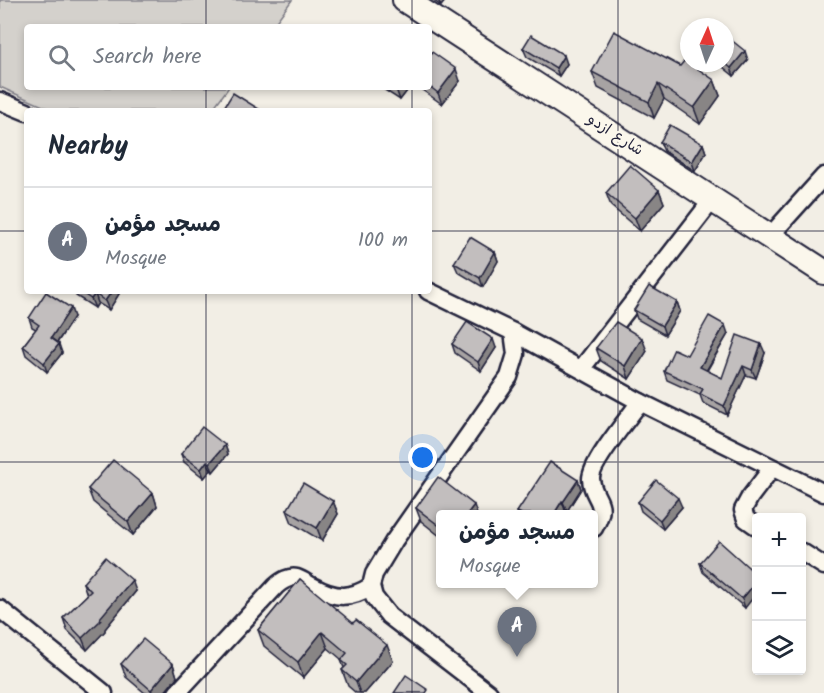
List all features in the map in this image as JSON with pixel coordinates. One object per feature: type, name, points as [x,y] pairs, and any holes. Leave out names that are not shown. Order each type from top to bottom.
[{"type":"street","name":"شارع ازدو","points":[[405,0],[824,272]]},
{"type":"street","points":[[0,101],[24,111]]},
{"type":"street","points":[[770,236],[824,176]]},
{"type":"street","points":[[582,368],[713,199]]},
{"type":"street","points":[[432,293],[582,368],[640,402],[824,493]]},
{"type":"street","points":[[489,693],[389,616],[374,597],[371,586],[374,574],[393,541],[509,376],[516,354],[513,332]]},
{"type":"street","points":[[598,520],[601,504],[591,479],[592,470],[640,402]]},
{"type":"street","points":[[752,523],[746,519],[743,510],[772,468]]},
{"type":"street","points":[[806,555],[824,566]]},
{"type":"street","points":[[177,693],[276,586],[285,580],[296,578],[330,595],[344,597],[359,594],[371,586]]},
{"type":"street","points":[[0,609],[104,693]]},
{"type":"shaded area","points":[[0,0],[292,0],[274,24],[24,24],[24,90],[227,90],[213,108],[47,108],[0,87]]},
{"type":"building","points":[[614,31],[680,66],[680,72],[702,72],[714,80],[694,108],[658,84],[649,102],[592,72]]},
{"type":"building","points":[[531,35],[564,55],[556,68],[523,48]]},
{"type":"building","points":[[734,42],[745,51],[734,64]]},
{"type":"building","points":[[432,52],[456,69],[438,93],[432,88]]},
{"type":"building","points":[[233,93],[257,108],[224,108]]},
{"type":"building","points":[[670,125],[703,144],[692,162],[660,142]]},
{"type":"building","points":[[630,165],[659,190],[635,218],[606,193]]},
{"type":"building","points":[[470,237],[495,252],[480,278],[454,263]]},
{"type":"building","points":[[649,286],[677,302],[662,326],[634,310]]},
{"type":"building","points":[[45,294],[49,294],[71,308],[51,338],[59,344],[44,363],[23,346],[39,325],[29,318]]},
{"type":"building","points":[[84,294],[95,294],[91,299]]},
{"type":"building","points":[[95,294],[110,294],[105,301]]},
{"type":"building","points":[[709,316],[725,325],[700,367],[722,378],[737,335],[761,344],[752,370],[743,366],[724,406],[700,394],[703,389],[664,371],[674,349],[687,355]]},
{"type":"building","points":[[467,322],[493,339],[478,362],[452,344]]},
{"type":"building","points":[[616,322],[642,338],[625,366],[596,348]]},
{"type":"building","points":[[202,427],[225,445],[210,463],[207,461],[201,469],[181,454]]},
{"type":"building","points":[[113,460],[153,493],[128,522],[88,489]]},
{"type":"building","points":[[550,462],[578,480],[556,510],[518,510]]},
{"type":"building","points":[[438,477],[474,505],[470,510],[436,510],[436,523],[416,508]]},
{"type":"building","points":[[656,480],[678,498],[660,520],[638,502]]},
{"type":"building","points":[[303,483],[333,501],[317,528],[287,510]]},
{"type":"building","points":[[719,541],[752,570],[752,587],[742,599],[700,563]]},
{"type":"building","points":[[105,557],[132,580],[100,618],[101,620],[82,638],[63,618],[91,591],[83,583]]},
{"type":"building","points":[[300,579],[353,623],[356,620],[387,645],[356,682],[342,670],[347,665],[341,660],[347,653],[322,632],[298,662],[258,630]]},
{"type":"building","points":[[143,639],[173,664],[151,690],[121,664]]},
{"type":"building","points":[[406,675],[428,690],[426,693],[394,693]]},
{"type":"place","name":"مسجد مؤمن","points":[[517,657]]}]
